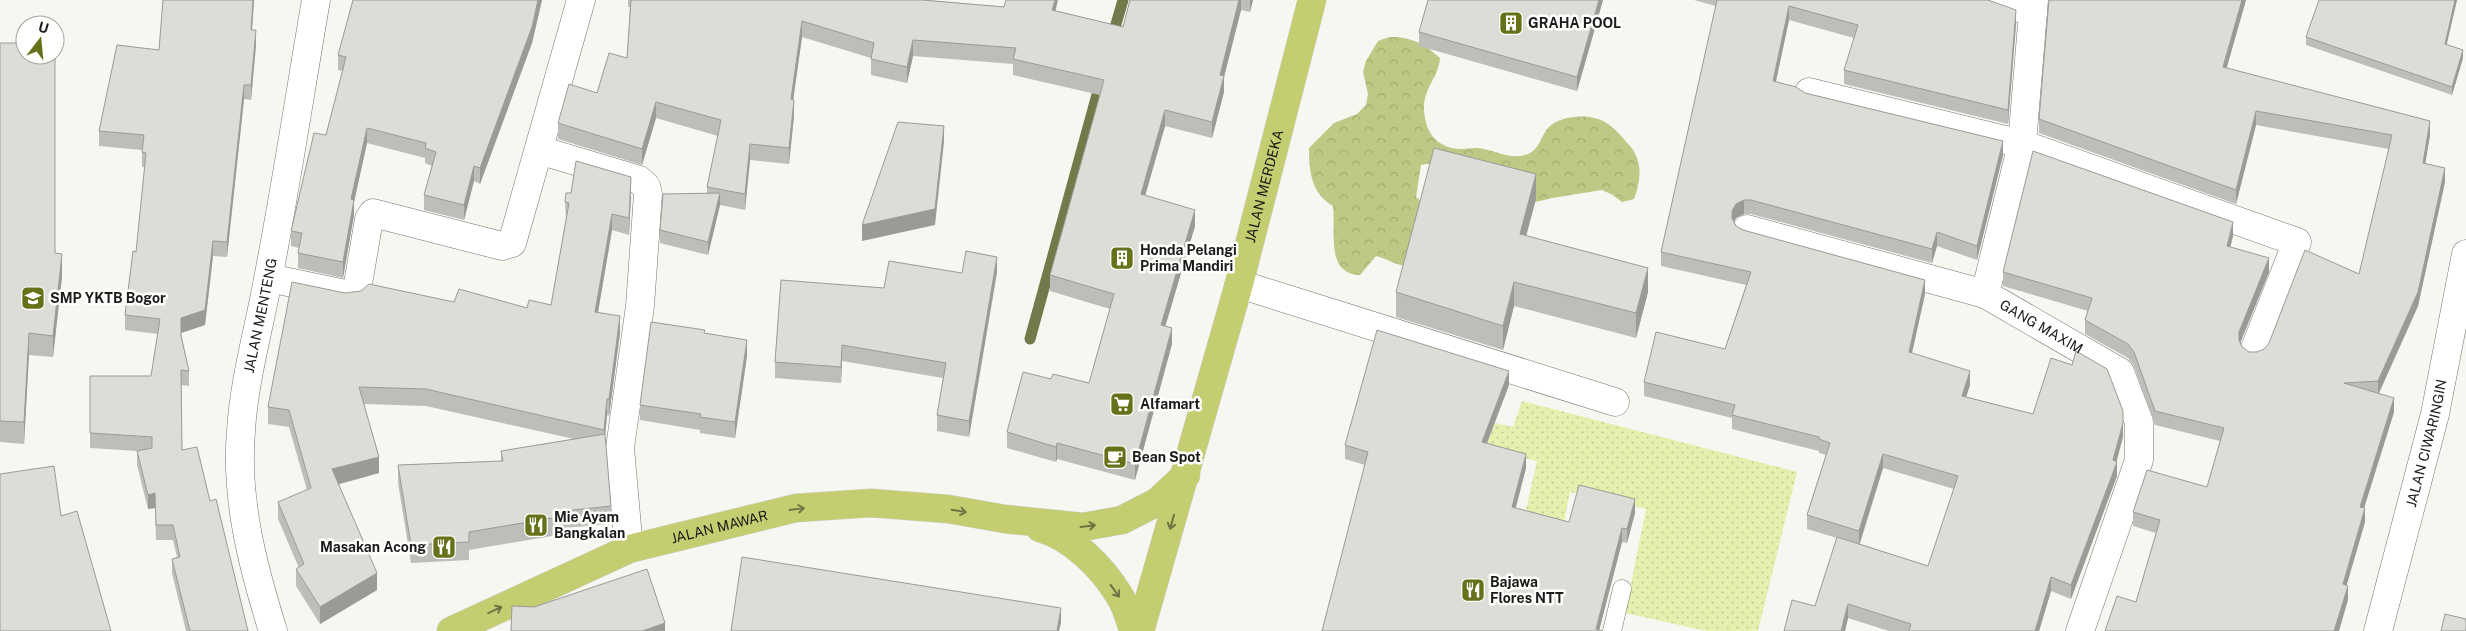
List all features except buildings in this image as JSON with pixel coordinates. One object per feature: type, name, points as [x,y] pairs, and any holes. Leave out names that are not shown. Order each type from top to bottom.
[{"type":"main road","name":"JALAN MERDEKA","points":[[1140,631],[1239,284],[1312,0]]},
{"type":"main road","points":[[1005,519],[1084,527],[1122,520],[1157,502],[1186,475]]},
{"type":"main road","name":"JALAN MAWAR","points":[[451,631],[629,549],[796,508],[871,503],[948,509],[1005,519]]},
{"type":"main road","points":[[1005,519],[1050,531],[1090,558],[1120,596],[1134,631]]},
{"type":"street","name":"JALAN MENTENG","points":[[273,631],[248,545],[240,456],[240,432],[247,384],[269,278],[316,0]]},
{"type":"street","points":[[269,278],[345,294],[354,294],[357,290],[368,219],[373,213],[507,246],[512,243],[581,0]]},
{"type":"street","points":[[1990,0],[2034,6]]},
{"type":"street","name":"GANG MAXIM","points":[[2034,6],[2022,144],[1985,294],[2120,372],[2139,422],[2139,460],[2080,631]]},
{"type":"street","points":[[1809,92],[2022,144],[2297,242],[2254,351]]},
{"type":"street","points":[[539,150],[639,180],[646,186],[648,194],[640,306],[620,448],[629,549]]},
{"type":"street","points":[[1747,230],[1985,294]]},
{"type":"street","name":"JALAN CIWARINGIN","points":[[2378,631],[2435,414],[2466,254]]},
{"type":"street","points":[[1239,284],[1615,402]]},
{"type":"lane","points":[[1612,631],[1622,589]]},
{"type":"green space","points":[[1389,37],[1404,38],[1417,42],[1440,58],[1437,71],[1426,94],[1424,107],[1426,124],[1429,131],[1433,137],[1445,146],[1462,149],[1481,148],[1510,156],[1520,156],[1534,150],[1546,131],[1554,123],[1568,118],[1592,117],[1608,124],[1634,152],[1640,171],[1634,199],[1622,202],[1602,190],[1532,203],[1432,163],[1421,165],[1416,197],[1426,205],[1408,267],[1376,256],[1360,275],[1349,273],[1341,267],[1334,250],[1333,206],[1320,195],[1313,181],[1309,148],[1334,123],[1357,114],[1366,105],[1368,94],[1363,72],[1366,61],[1378,41]]},
{"type":"green space","points":[[1522,401],[1797,472],[1758,631],[1707,631],[1625,613],[1646,509],[1570,492],[1564,522],[1526,510],[1537,461],[1453,442],[1464,416],[1513,427]]},
{"type":"waterway","points":[[1112,38],[1123,0]]},
{"type":"waterway","points":[[1030,339],[1101,80]]},
{"type":"place","name":"GRAHA POOL","points":[[1511,23]]},
{"type":"place","name":"Honda Pelangi Prima Mandiri","points":[[1122,258]]},
{"type":"place","name":"SMP YKTB Bogor","points":[[33,298]]},
{"type":"place","name":"Alfamart","points":[[1122,404]]},
{"type":"place","name":"Bean Spot","points":[[1115,457]]},
{"type":"place","name":"Mie Ayam Bangkalan","points":[[536,525]]},
{"type":"place","name":"Masakan Acong","points":[[444,547]]},
{"type":"place","name":"Bajawa Flores NTT","points":[[1473,590]]}]
